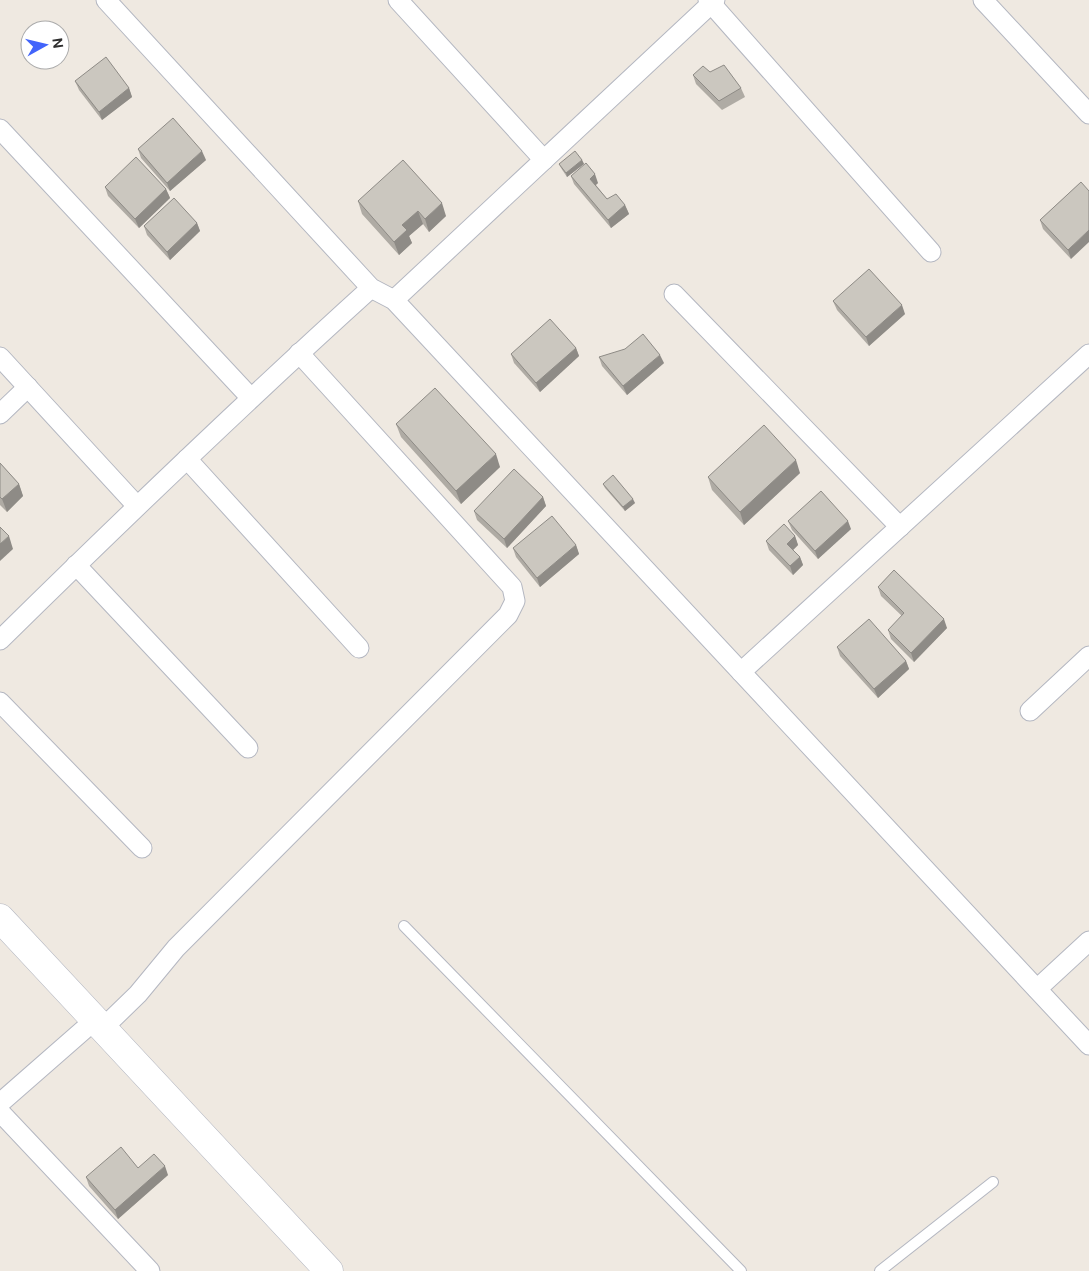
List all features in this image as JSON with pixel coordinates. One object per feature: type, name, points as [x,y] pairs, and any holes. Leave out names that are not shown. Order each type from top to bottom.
[{"type":"street","points":[[106,0],[372,288],[394,300],[1089,1045]]},
{"type":"street","points":[[398,0],[544,160]]},
{"type":"street","points":[[982,0],[1089,114]]},
{"type":"street","points":[[394,300],[712,1],[931,252]]},
{"type":"street","points":[[0,129],[251,398]]},
{"type":"street","points":[[0,640],[251,398],[372,288]]},
{"type":"street","points":[[674,294],[900,527]]},
{"type":"street","points":[[0,1103],[138,994],[176,948],[508,615],[515,601],[512,587],[299,353]]},
{"type":"street","points":[[741,672],[1089,354]]},
{"type":"street","points":[[0,357],[137,506]]},
{"type":"street","points":[[0,414],[28,388]]},
{"type":"street","points":[[187,459],[359,648]]},
{"type":"street","points":[[76,565],[248,748]]},
{"type":"street","points":[[1030,711],[1089,656]]},
{"type":"street","points":[[0,702],[142,848]]},
{"type":"street","points":[[0,918],[329,1271]]},
{"type":"street","points":[[1037,989],[1089,941]]},
{"type":"street","points":[[0,1112],[150,1271]]},
{"type":"lane","points":[[404,926],[741,1271]]},
{"type":"lane","points":[[880,1271],[993,1182]]},
{"type":"building","points":[[106,57],[129,88],[99,112],[75,81]]},
{"type":"building","points":[[724,65],[741,88],[719,101],[693,75],[703,66],[710,72]]},
{"type":"building","points":[[173,118],[202,151],[167,183],[138,149]]},
{"type":"building","points":[[575,151],[582,160],[566,173],[559,164]]},
{"type":"building","points":[[136,157],[166,189],[135,219],[105,187]]},
{"type":"building","points":[[403,160],[442,203],[425,219],[418,211],[402,225],[407,230],[394,242],[358,201]]},
{"type":"building","points":[[586,163],[595,174],[590,179],[607,199],[616,194],[625,205],[608,220],[571,176]]},
{"type":"building","points":[[1081,182],[1089,191],[1089,230],[1068,250],[1040,220]]},
{"type":"building","points":[[174,198],[197,223],[167,252],[144,226]]},
{"type":"building","points":[[869,269],[902,305],[866,337],[833,301]]},
{"type":"building","points":[[550,319],[576,348],[536,383],[511,354]]},
{"type":"building","points":[[643,334],[660,355],[623,386],[599,357],[625,349]]},
{"type":"building","points":[[435,388],[496,454],[456,491],[396,424]]},
{"type":"building","points":[[764,425],[796,460],[740,512],[708,477]]},
{"type":"building","points":[[0,463],[19,484],[2,499],[0,497]]},
{"type":"building","points":[[514,469],[543,497],[504,539],[474,511]]},
{"type":"building","points":[[613,475],[633,499],[623,507],[603,484]]},
{"type":"building","points":[[821,491],[848,521],[815,551],[788,521]]},
{"type":"building","points":[[552,516],[576,545],[537,578],[513,548]]},
{"type":"building","points":[[784,524],[795,536],[787,544],[800,557],[790,566],[766,541]]},
{"type":"building","points":[[0,527],[9,536],[0,544]]},
{"type":"building","points":[[894,570],[944,619],[911,653],[888,630],[904,613],[878,587]]},
{"type":"building","points":[[869,619],[906,661],[874,689],[837,647]]},
{"type":"building","points":[[121,1147],[138,1168],[154,1154],[165,1166],[115,1210],[86,1177]]}]
